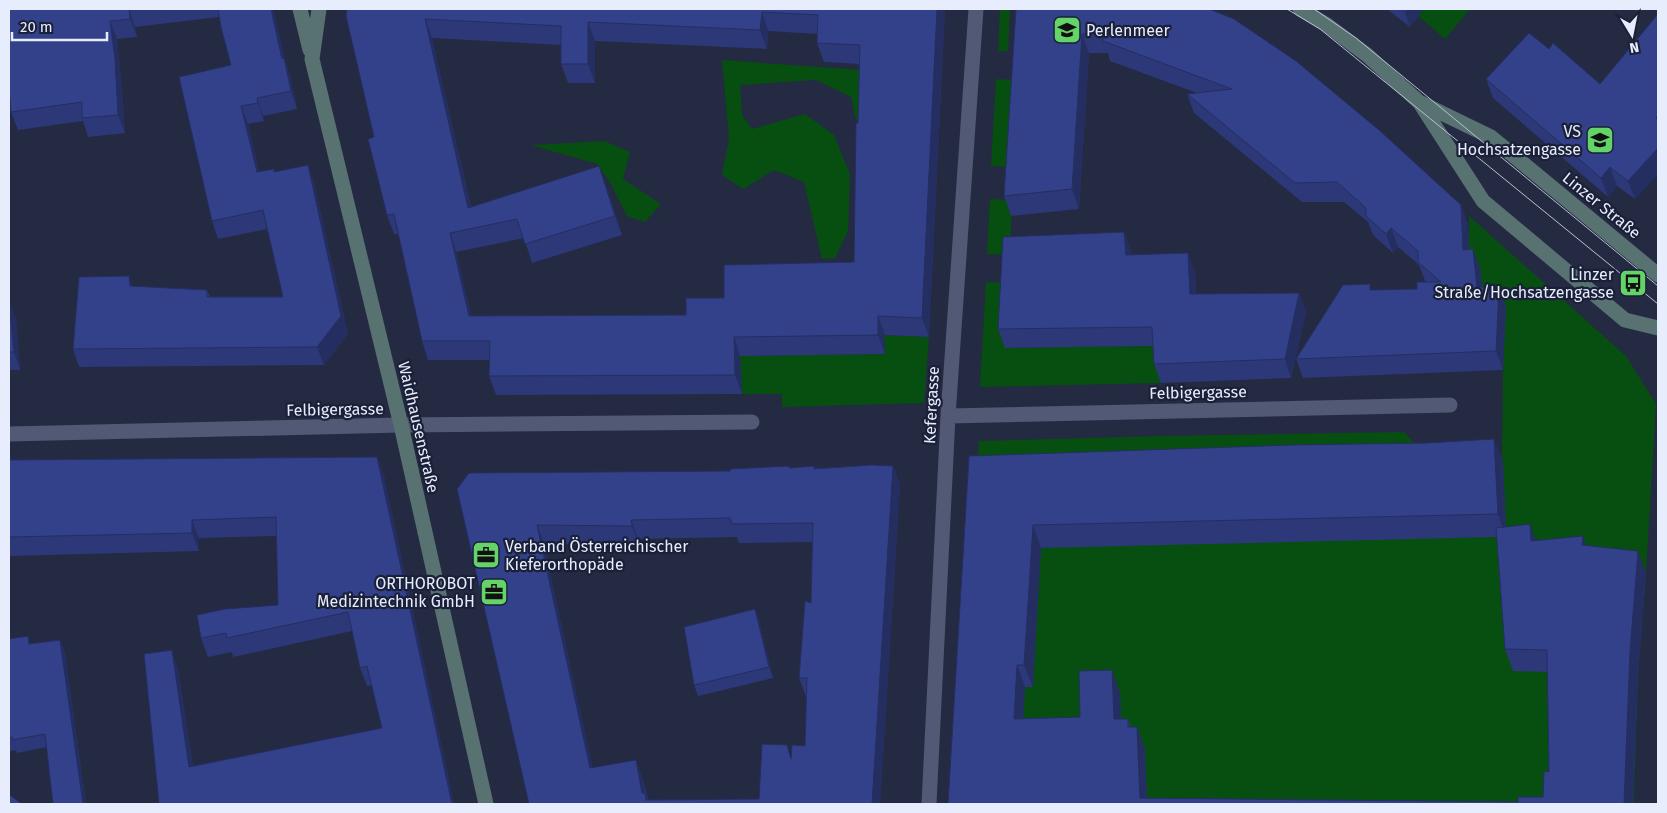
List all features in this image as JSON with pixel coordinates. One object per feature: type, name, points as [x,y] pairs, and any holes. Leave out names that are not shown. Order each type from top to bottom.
[{"type":"street","name":"Waidhausenstraße","points":[[300,9],[401,425],[486,804]]},
{"type":"street","name":"Waidhausenstraße","points":[[312,59],[319,9]]},
{"type":"street","name":"Kefergasse","points":[[929,804],[948,416],[976,9]]},
{"type":"street","name":"Linzer Straße","points":[[1300,9],[1326,25],[1367,55],[1419,102],[1483,201],[1625,320],[1658,328]]},
{"type":"street","name":"Linzer Straße","points":[[1419,102],[1490,137],[1658,275]]},
{"type":"street","name":"Felbigergasse","points":[[948,416],[1450,405]]},
{"type":"street","name":"Felbigergasse","points":[[9,434],[401,425],[752,422]]},
{"type":"green space","points":[[1000,9],[1010,9],[1008,51],[998,51]]},
{"type":"green space","points":[[1424,9],[1470,9],[1445,39],[1418,16]]},
{"type":"green space","points":[[722,60],[861,70],[866,117],[856,120],[851,97],[816,80],[740,85],[742,115],[752,129],[805,114],[834,135],[850,174],[848,231],[835,258],[822,259],[804,182],[774,170],[743,189],[722,175],[729,139]]},
{"type":"green space","points":[[996,79],[1019,80],[1014,167],[991,166]]},
{"type":"green space","points":[[605,141],[630,152],[623,179],[661,204],[645,222],[627,216],[611,184],[597,164],[531,145]]},
{"type":"green space","points":[[990,199],[1012,200],[1010,255],[987,254]]},
{"type":"green space","points":[[1469,216],[1626,356],[1656,404],[1638,675],[1634,804],[958,804],[979,441],[1404,432],[1435,465],[1502,461],[1503,370],[1484,307],[1469,269]]},
{"type":"green space","points":[[986,282],[1008,283],[1005,348],[1159,346],[1161,383],[980,387]]},
{"type":"green space","points":[[885,335],[929,337],[924,403],[782,407],[782,394],[742,394],[740,356],[885,354]]},
{"type":"building","points":[[9,9],[129,9],[130,19],[110,21],[115,59],[118,115],[82,118],[82,102],[11,112],[9,87]]},
{"type":"building","points":[[218,9],[271,9],[291,91],[257,98],[258,103],[241,106],[257,172],[274,169],[274,172],[308,165],[341,316],[317,347],[73,349],[79,277],[129,276],[130,286],[207,290],[207,297],[283,297],[263,210],[212,221],[179,77],[231,65]]},
{"type":"building","points":[[347,9],[937,9],[922,318],[878,316],[878,335],[734,337],[735,375],[489,376],[490,341],[422,341],[394,214],[387,215],[368,139],[374,137],[346,16]],"holes":[[[762,12],[818,15],[817,43],[860,45],[858,123],[856,123],[854,262],[724,265],[724,298],[686,298],[686,315],[469,316],[450,233],[517,219],[525,244],[615,216],[599,166],[468,208],[425,19],[561,26],[561,64],[588,64],[588,22],[760,30]]]},
{"type":"building","points":[[1016,9],[1209,9],[1234,19],[1296,61],[1379,130],[1461,205],[1463,250],[1473,249],[1477,287],[1499,287],[1496,351],[1296,359],[1343,285],[1370,284],[1370,290],[1417,289],[1417,282],[1441,282],[1418,262],[1418,251],[1391,228],[1386,234],[1366,216],[1366,208],[1337,182],[1295,183],[1187,94],[1232,89],[1103,41],[1103,33],[1082,34],[1072,189],[1004,196]]},
{"type":"building","name":"VS Hochsatzengasse","points":[[1658,14],[1658,115],[1656,118],[1658,120],[1658,148],[1628,181],[1610,167],[1601,178],[1486,79],[1529,33],[1549,49],[1553,43],[1600,84]]},
{"type":"building","points":[[1124,232],[1126,255],[1188,253],[1190,294],[1299,293],[1285,359],[1154,364],[1152,327],[998,329],[1003,237]]},
{"type":"building","points":[[9,301],[14,352],[9,352]]},
{"type":"building","points":[[1494,439],[1498,514],[1033,525],[1024,665],[1017,665],[1014,719],[1080,717],[1079,671],[1112,670],[1114,719],[1128,719],[1128,727],[1137,727],[1140,798],[1518,802],[1518,797],[1543,797],[1544,771],[1549,772],[1547,650],[1505,649],[1496,528],[1530,524],[1531,541],[1583,536],[1582,545],[1638,551],[1630,652],[1624,804],[948,804],[969,456],[1292,445],[1427,443]]},
{"type":"building","points":[[377,457],[452,804],[159,804],[144,654],[172,650],[189,767],[382,728],[367,666],[360,668],[348,612],[227,638],[226,633],[201,638],[197,615],[225,609],[278,605],[276,517],[192,520],[192,533],[9,537],[9,460]]},
{"type":"building","points":[[872,465],[893,466],[872,804],[529,804],[457,489],[469,473],[730,471],[730,469],[789,466],[789,468],[814,466],[814,469]],"holes":[[[730,518],[732,524],[813,523],[811,603],[805,601],[799,678],[807,678],[805,746],[792,745],[791,759],[787,745],[762,744],[759,799],[646,800],[645,793],[642,793],[636,760],[590,768],[537,525],[632,526],[631,520]]]},
{"type":"building","points":[[755,609],[769,667],[694,685],[684,627]]},
{"type":"building","points":[[28,636],[29,644],[60,640],[83,804],[53,804],[45,734],[12,740],[12,737],[9,738],[9,639]]},
{"type":"building","points":[[9,796],[11,796],[22,804],[9,804]]},
{"type":"tram line","points":[[1287,9],[1320,29],[1658,304]]},
{"type":"tram line","points":[[1314,9],[1356,38],[1658,286]]},
{"type":"place","name":"Perlenmeer","points":[[1067,30]]},
{"type":"place","name":"VS Hochsatzengasse","points":[[1600,140]]},
{"type":"place","name":"Linzer Straße/Hochsatzengasse","points":[[1633,283]]},
{"type":"place","name":"Verband Österreichischer Kieferorthopäde","points":[[486,555]]},
{"type":"place","name":"ORTHOROBOT Medizintechnik GmbH","points":[[494,592]]}]
